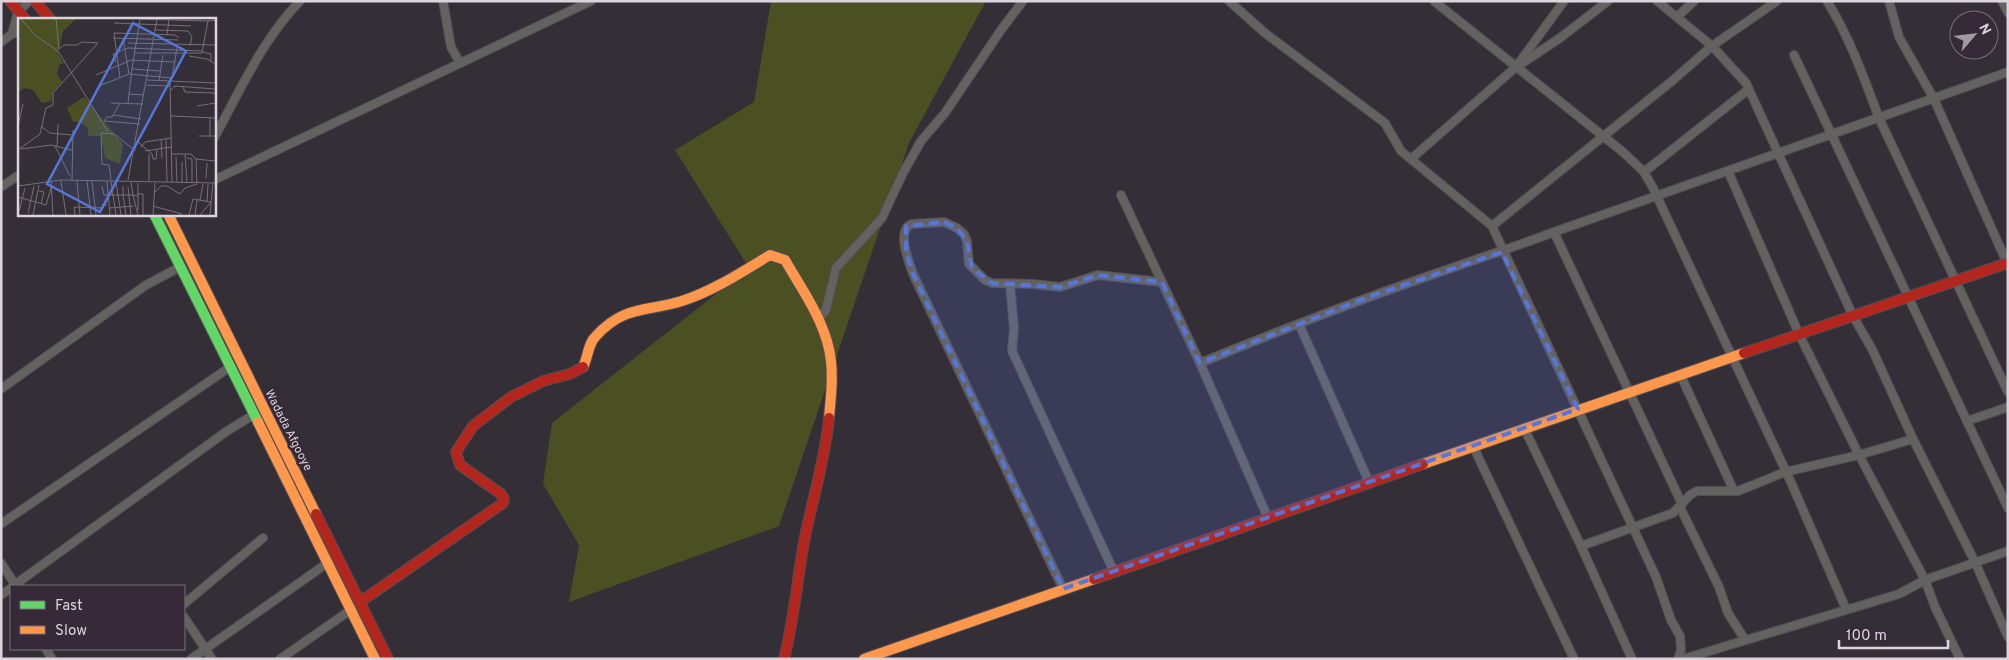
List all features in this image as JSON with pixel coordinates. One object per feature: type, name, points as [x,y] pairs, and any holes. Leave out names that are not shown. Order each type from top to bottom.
[{"type":"main road","points":[[10,1],[21,15]]},
{"type":"main road","points":[[35,1],[47,18]]},
{"type":"main road","name":"Wadada Afgooye","points":[[154,215],[329,562],[375,659]]},
{"type":"main road","name":"Wadada Afgooye","points":[[168,215],[388,659]]},
{"type":"main road","points":[[360,602],[503,503],[504,499],[501,494],[460,465],[456,452],[473,426],[511,397],[544,381],[570,374],[582,368],[594,337],[619,316],[640,309],[682,301],[728,280],[770,255],[780,257],[790,268],[818,319],[829,350],[831,394],[827,441],[804,544],[790,635],[784,659]]},
{"type":"main road","points":[[869,658],[1578,409],[2007,264]]},
{"type":"street","points":[[21,15],[29,1]]},
{"type":"street","points":[[215,136],[257,57],[285,17],[300,1]]},
{"type":"street","points":[[443,1],[451,47],[460,63]]},
{"type":"street","points":[[215,180],[591,1]]},
{"type":"street","points":[[818,319],[826,310],[836,268],[882,218],[903,173],[921,141],[946,113],[1001,30],[1023,1]]},
{"type":"street","points":[[1229,1],[1264,33],[1378,117],[1389,129],[1402,151],[1492,226],[1502,252],[1656,577],[1671,620],[1680,636],[1681,650],[1678,659]]},
{"type":"street","points":[[1434,1],[1604,137],[1644,172],[1656,194],[1785,472],[1846,609]]},
{"type":"street","points":[[1411,159],[1516,66],[1564,1]]},
{"type":"street","points":[[1516,66],[1532,58],[1608,1]]},
{"type":"street","points":[[1658,1],[1712,46],[1734,69],[1749,89],[1853,316],[1872,349],[1913,439],[1975,562],[2008,637]]},
{"type":"street","points":[[1677,17],[1694,1]]},
{"type":"street","points":[[1492,226],[1563,167],[1604,137],[1712,46],[1777,1]]},
{"type":"street","points":[[1828,1],[1842,25],[1865,76],[1879,118],[2008,392]]},
{"type":"street","points":[[1889,1],[1899,37],[1934,98],[2007,264]]},
{"type":"street","points":[[2002,1],[2008,13]]},
{"type":"street","points":[[1,42],[15,33]]},
{"type":"street","points":[[1794,55],[2008,508]]},
{"type":"street","points":[[1200,362],[1447,269],[1502,252],[1656,194],[1728,171],[2008,72]]},
{"type":"street","points":[[1644,172],[1749,89]]},
{"type":"street","points":[[1728,171],[1799,334],[1859,455],[1925,580],[1934,607],[1960,659]]},
{"type":"street","points":[[1,187],[18,176]]},
{"type":"street","points":[[1120,195],[1200,362],[1268,518]]},
{"type":"street","points":[[1062,590],[913,274],[906,252],[904,231],[906,226],[911,224],[944,222],[950,224],[964,234],[967,241],[969,264],[985,280],[992,283],[1060,287],[1098,275],[1162,282]]},
{"type":"street","points":[[1554,232],[1719,587],[1728,613],[1745,640]]},
{"type":"street","points":[[1,390],[146,285],[180,266]]},
{"type":"street","points":[[1010,284],[1014,328],[1012,351],[1114,572]]},
{"type":"street","points":[[1299,324],[1369,482]]},
{"type":"street","points":[[1,524],[230,367]]},
{"type":"street","points":[[1680,374],[1734,491]]},
{"type":"street","points":[[1967,422],[2008,407]]},
{"type":"street","points":[[15,585],[227,430],[255,414]]},
{"type":"street","points":[[1524,428],[1581,546],[1632,659]]},
{"type":"street","points":[[1581,546],[1673,513],[1690,495],[1697,491],[1734,491],[1785,472],[1859,455],[1913,439]]},
{"type":"street","points":[[1473,446],[1574,659]]},
{"type":"street","points":[[185,603],[263,538]]},
{"type":"street","points":[[1683,659],[1899,594],[1925,580],[2008,551]]},
{"type":"street","points":[[191,659],[329,562]]},
{"type":"street","points":[[1,564],[13,585]]},
{"type":"street","points":[[280,659],[352,609]]},
{"type":"street","points":[[185,618],[212,659]]},
{"type":"highlighted area","points":[[944,222],[957,228],[967,241],[972,268],[992,283],[1060,287],[1098,275],[1162,282],[1200,363],[1368,297],[1502,252],[1578,409],[1063,589],[913,274],[906,252],[906,226]]},
{"type":"green space","points":[[771,1],[986,1],[909,143],[779,526],[569,602],[579,545],[543,484],[552,423],[749,268],[675,150],[754,102]]},
{"type":"traffic: fast","points":[[154,215],[258,422]]},
{"type":"traffic: slow","points":[[168,215],[316,514]]},
{"type":"traffic: slow","points":[[583,367],[593,339],[616,319],[636,311],[694,297],[727,281],[770,255],[785,260],[810,303],[826,337],[832,384],[829,418]]},
{"type":"traffic: slow","points":[[1423,464],[1744,353]]},
{"type":"traffic: slow","points":[[258,422],[375,659]]},
{"type":"traffic: slow","points":[[864,659],[1094,579]]},
{"type":"traffic: jam","points":[[10,1],[24,18]]},
{"type":"traffic: jam","points":[[35,1],[49,18]]},
{"type":"traffic: jam","points":[[1744,353],[2008,263]]},
{"type":"traffic: jam","points":[[360,602],[503,503],[504,499],[501,494],[460,465],[456,452],[473,426],[511,397],[543,381],[570,374],[583,367]]},
{"type":"traffic: jam","points":[[784,659],[804,542],[829,418]]},
{"type":"traffic: jam","points":[[1094,579],[1423,464]]},
{"type":"traffic: jam","points":[[316,514],[388,659]]}]
